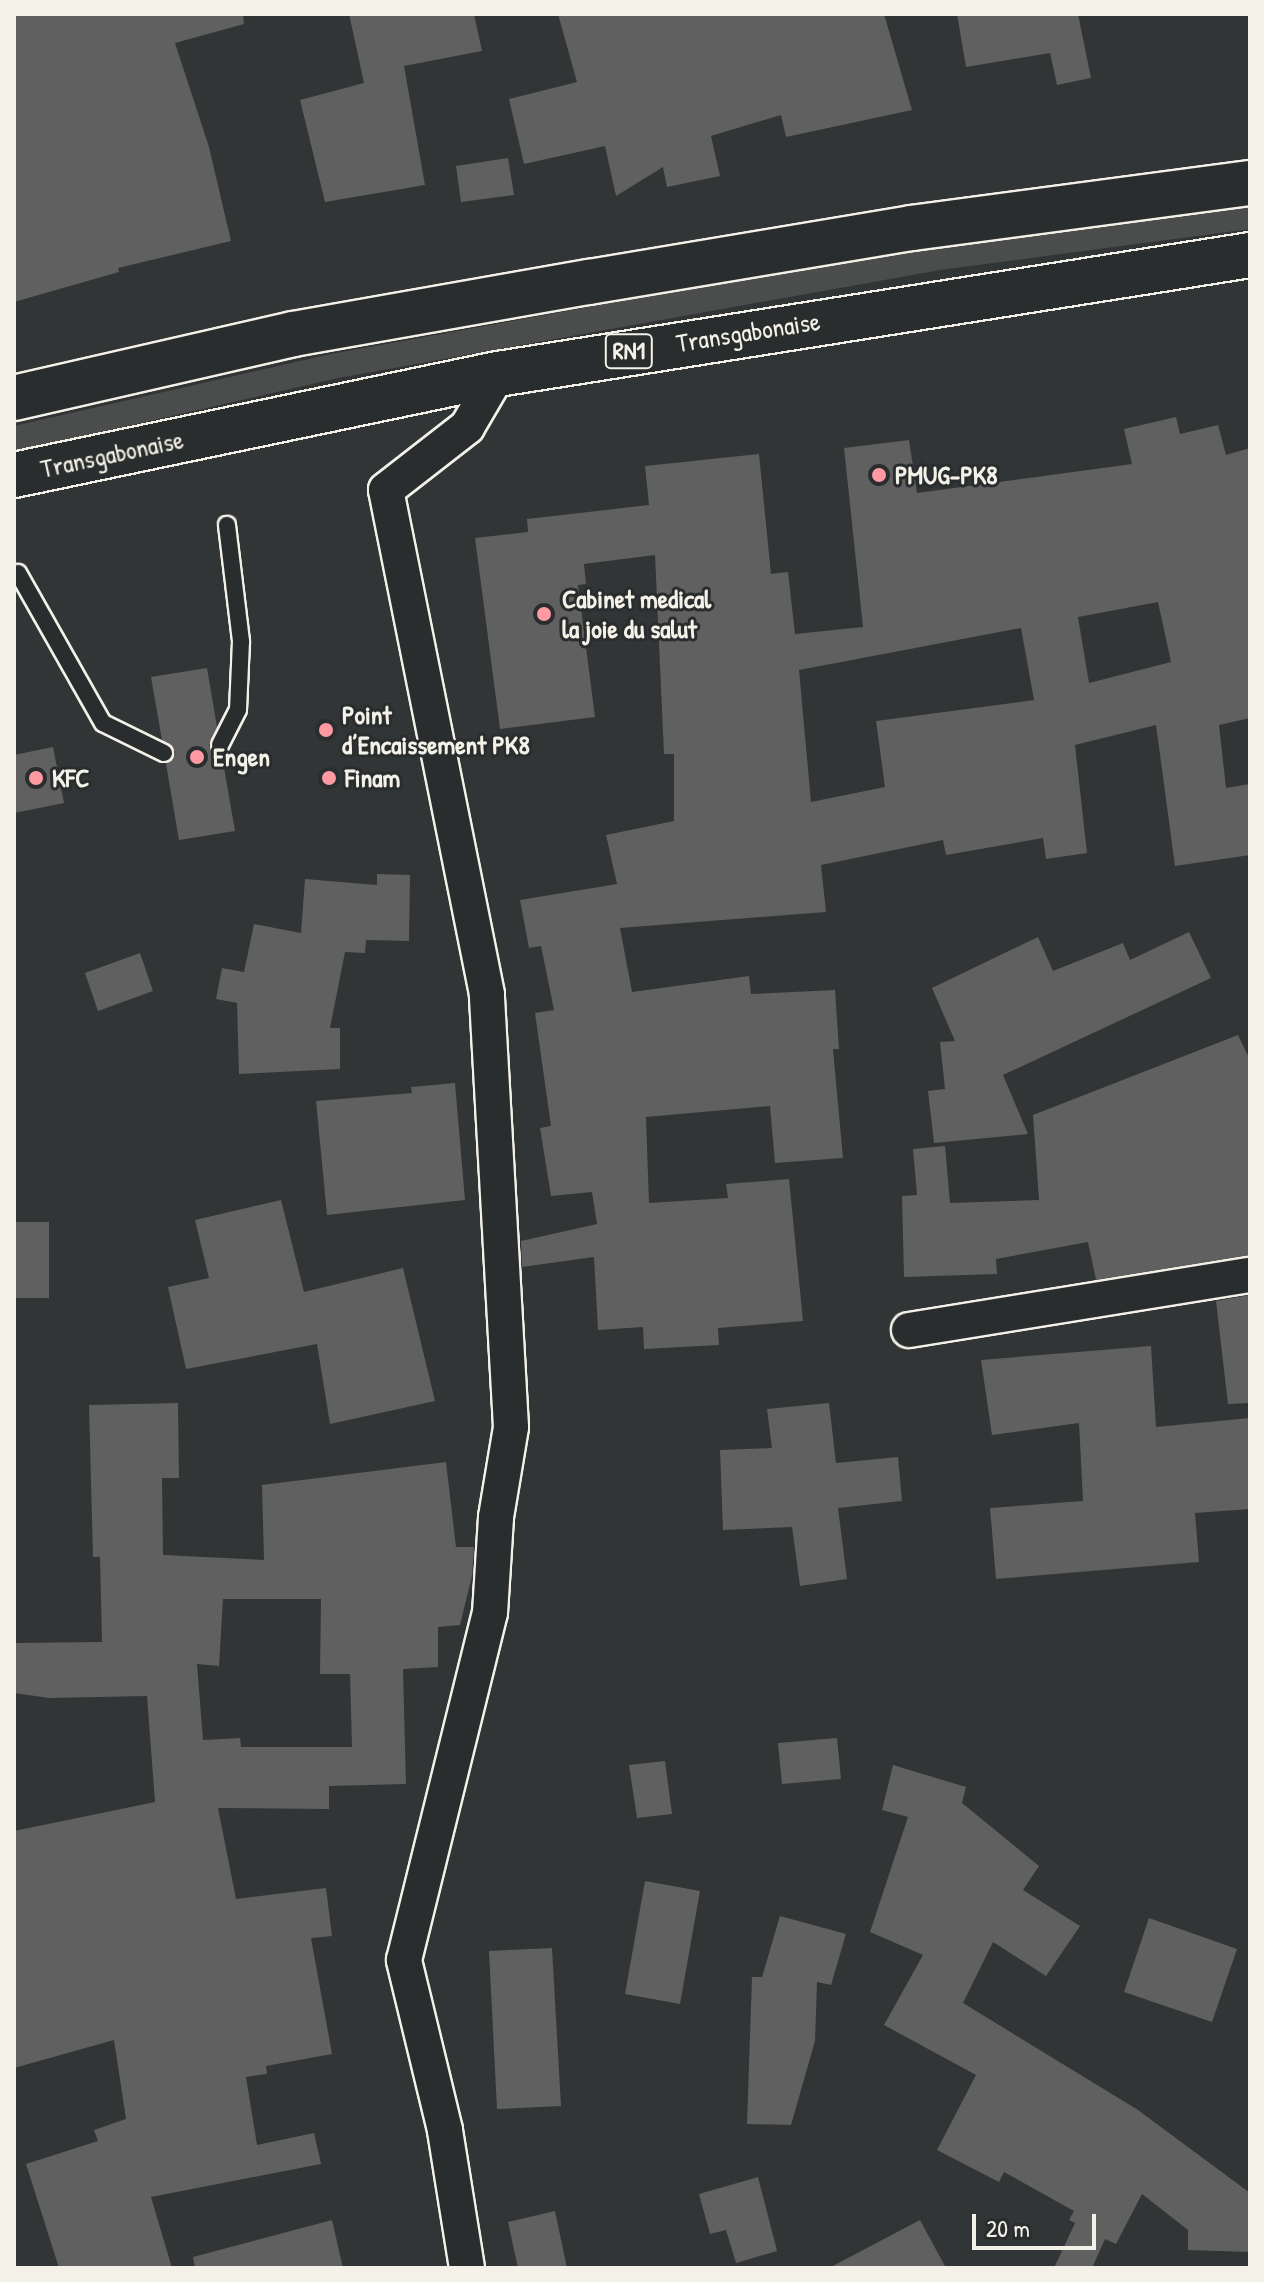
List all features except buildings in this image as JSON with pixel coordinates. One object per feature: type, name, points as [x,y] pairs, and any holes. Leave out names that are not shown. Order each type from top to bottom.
[{"type":"highway","points":[[14,398],[293,334],[589,282],[912,228],[1250,183]]},
{"type":"highway","name":"Transgabonaise","points":[[14,475],[498,374],[1250,255]]},
{"type":"street","points":[[467,2268],[445,2130],[404,1960],[490,1613],[496,1517],[511,1427],[487,994],[386,490],[467,427],[498,374]]},
{"type":"street","points":[[909,1330],[1250,1275]]},
{"type":"lane","points":[[220,745],[238,710],[241,641],[227,525]]},
{"type":"lane","points":[[18,573],[103,723],[164,753]]},
{"type":"shaded area","points":[[1250,204],[1250,229],[940,270],[338,378],[14,452],[14,426],[331,354],[803,268]]},
{"type":"place","name":"PMUG-PK8","points":[[879,475]]},
{"type":"place","name":"Cabinet medical la joie du salut","points":[[544,614]]},
{"type":"place","name":"Point d’Encaissement PK8","points":[[326,730]]},
{"type":"place","name":"Engen","points":[[197,757]]},
{"type":"place","name":"KFC","points":[[36,778]]},
{"type":"place","name":"Finam","points":[[329,778]]}]
